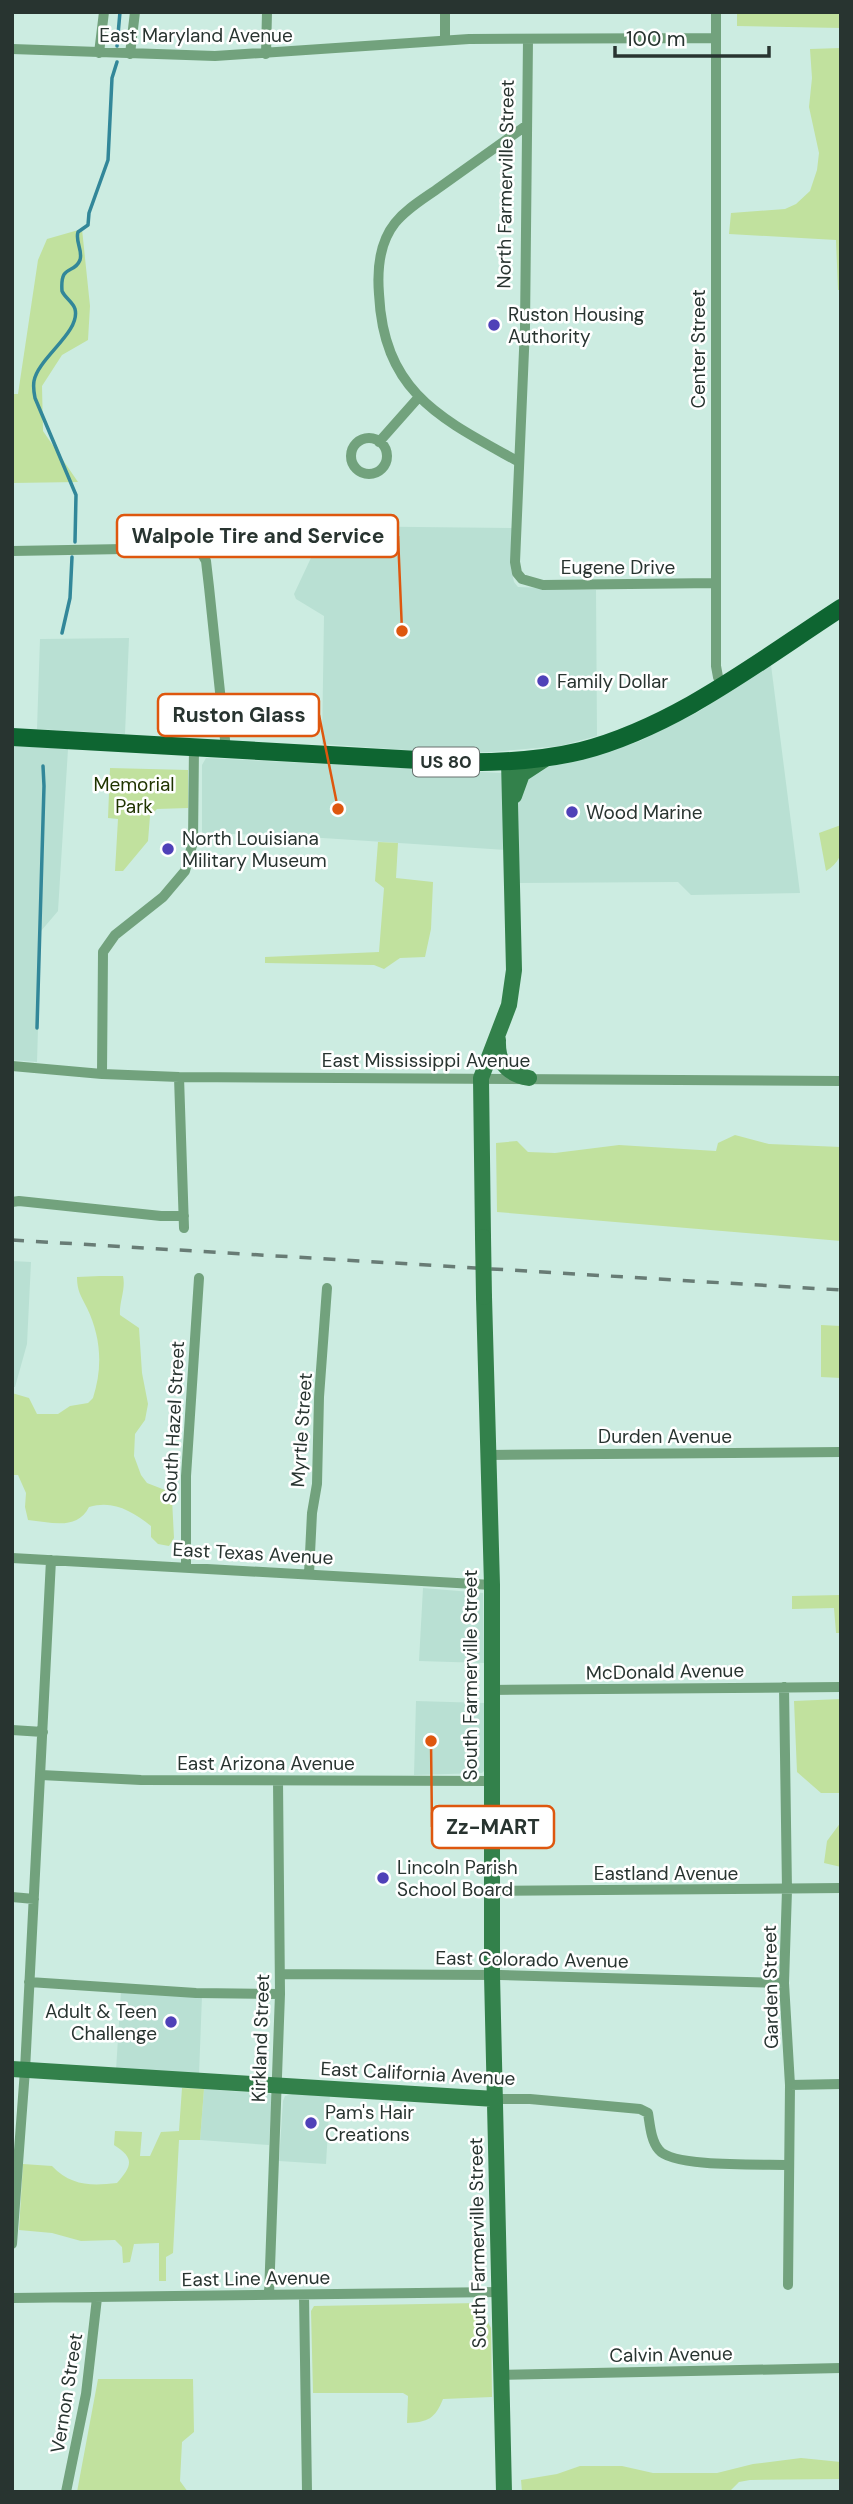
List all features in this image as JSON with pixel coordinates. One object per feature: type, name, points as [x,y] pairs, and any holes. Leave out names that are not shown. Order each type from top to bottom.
[{"type":"main road","name":"US 80","points":[[12,737],[454,762],[509,761],[556,755],[580,751],[626,736],[669,718],[841,608]]},
{"type":"street","points":[[99,53],[104,12]]},
{"type":"street","points":[[130,54],[135,12]]},
{"type":"street","points":[[266,54],[267,12]]},
{"type":"street","points":[[445,12],[445,40]]},
{"type":"street","name":"Center Street","points":[[716,12],[716,666],[723,685]]},
{"type":"street","name":"East Maryland Avenue","points":[[12,49],[215,56],[445,40],[716,38]]},
{"type":"street","name":"North Farmerville Street","points":[[522,579],[517,573],[515,562],[524,327],[528,39]]},
{"type":"street","points":[[519,462],[455,426],[418,398],[396,366],[383,331],[379,276],[385,238],[403,214],[527,125]]},
{"type":"street","points":[[379,442],[418,398]]},
{"type":"street","points":[[12,551],[181,548],[201,552],[206,561],[226,749]]},
{"type":"street","name":"Eugene Drive","points":[[522,579],[543,584],[716,583]]},
{"type":"street","points":[[102,1074],[103,952],[115,935],[163,897],[185,870],[193,842],[194,747]]},
{"type":"street","points":[[511,823],[519,779],[534,764],[556,755]]},
{"type":"street","points":[[481,1078],[509,1004],[514,970],[509,761]]},
{"type":"street","points":[[498,1034],[499,1058],[504,1067],[513,1074],[529,1078]]},
{"type":"street","name":"East Mississippi Avenue","points":[[12,1066],[178,1077],[841,1081]]},
{"type":"street","points":[[178,1077],[184,1228]]},
{"type":"street","name":"South Farmerville Street","points":[[481,1078],[492,1585],[492,1975],[504,2492]]},
{"type":"street","points":[[12,1202],[184,1216]]},
{"type":"street","name":"South Hazel Street","points":[[186,1567],[186,1476],[199,1278]]},
{"type":"street","name":"Myrtle Street","points":[[309,1574],[312,1513],[317,1484],[319,1397],[327,1288]]},
{"type":"street","name":"Durden Avenue","points":[[489,1455],[841,1452]]},
{"type":"street","name":"East Texas Avenue","points":[[12,1558],[492,1585]]},
{"type":"street","points":[[12,2244],[19,2069],[29,1982],[51,1560]]},
{"type":"street","name":"Garden Street","points":[[785,1687],[787,1890],[784,1983],[790,2085],[788,2285]]},
{"type":"street","name":"McDonald Avenue","points":[[490,1690],[841,1687]]},
{"type":"street","points":[[12,1730],[43,1732]]},
{"type":"street","name":"East Arizona Avenue","points":[[41,1775],[123,1779],[491,1781]]},
{"type":"street","name":"Kirkland Street","points":[[268,2295],[280,1994],[278,1781]]},
{"type":"street","name":"Eastland Avenue","points":[[491,1891],[841,1888]]},
{"type":"street","points":[[12,1897],[34,1899]]},
{"type":"street","name":"East Colorado Avenue","points":[[280,1974],[492,1975],[784,1983]]},
{"type":"street","points":[[29,1982],[196,1993],[280,1994]]},
{"type":"street","name":"East California Avenue","points":[[19,2069],[276,2087],[530,2099],[640,2109],[648,2113],[653,2140],[660,2152],[673,2159],[789,2165]]},
{"type":"street","points":[[790,2085],[841,2084]]},
{"type":"street","name":"East Line Avenue","points":[[12,2298],[500,2292]]},
{"type":"street","points":[[304,2295],[307,2492]]},
{"type":"street","name":"Vernon Street","points":[[66,2492],[86,2394],[97,2298]]},
{"type":"street","name":"Calvin Avenue","points":[[501,2375],[841,2368]]},
{"type":"shaded area","points":[[326,526],[512,528],[511,568],[518,587],[596,590],[597,736],[560,746],[492,752],[448,753],[322,744],[324,616],[296,599],[294,594]]},
{"type":"shaded area","points":[[129,638],[125,734],[37,729],[40,639]]},
{"type":"shaded area","points":[[771,665],[800,893],[691,895],[678,882],[519,883],[518,798],[522,784],[540,768],[582,760],[640,741],[698,712]]},
{"type":"shaded area","points":[[12,746],[68,749],[58,911],[41,931],[37,1062],[12,1060]]},
{"type":"shaded area","points":[[206,758],[502,773],[506,850],[202,833],[202,765]]},
{"type":"shaded area","points":[[12,1261],[31,1262],[27,1344],[15,1387],[12,1387]]},
{"type":"shaded area","points":[[423,1588],[483,1593],[484,1663],[419,1661]]},
{"type":"shaded area","points":[[416,1701],[484,1703],[482,1773],[414,1775]]},
{"type":"shaded area","points":[[121,1991],[202,1996],[199,2075],[116,2070]]},
{"type":"shaded area","points":[[204,2089],[270,2094],[269,2145],[200,2140]]},
{"type":"shaded area","points":[[285,2096],[330,2096],[326,2164],[279,2161],[283,2101]]},
{"type":"green space","points":[[737,12],[841,12],[841,28],[737,26]]},
{"type":"green space","points":[[841,48],[841,290],[838,290],[836,240],[729,234],[731,213],[785,209],[796,204],[810,191],[819,153],[809,107],[812,78],[810,49]]},
{"type":"green space","points":[[82,229],[90,306],[88,340],[62,355],[42,386],[43,431],[78,482],[12,483],[12,394],[18,394],[38,260],[47,239]]},
{"type":"green space","name":"Memorial Park","points":[[110,768],[188,770],[188,808],[157,809],[150,816],[148,841],[123,871],[115,871],[118,819],[108,818]]},
{"type":"green space","points":[[841,825],[840,857],[826,871],[819,833]]},
{"type":"green space","points":[[378,842],[398,843],[396,878],[433,882],[431,929],[425,957],[400,958],[384,969],[374,965],[265,963],[265,957],[379,952],[384,888],[375,881]]},
{"type":"green space","points":[[735,1135],[769,1144],[841,1147],[841,1241],[497,1212],[496,1143],[517,1141],[528,1152],[555,1153],[619,1145],[716,1151],[718,1143]]},
{"type":"green space","points":[[123,1276],[120,1315],[139,1328],[142,1373],[148,1404],[145,1420],[135,1434],[134,1456],[147,1483],[165,1490],[172,1499],[174,1538],[169,1546],[158,1544],[151,1537],[151,1526],[114,1506],[89,1507],[84,1515],[70,1522],[28,1520],[26,1493],[18,1475],[12,1475],[12,1393],[29,1398],[37,1414],[58,1414],[70,1406],[88,1403],[93,1398],[99,1364],[98,1341],[79,1290],[77,1277]]},
{"type":"green space","points":[[821,1325],[841,1326],[841,1378],[821,1377]]},
{"type":"green space","points":[[841,1595],[841,1633],[836,1633],[834,1608],[792,1609],[792,1596]]},
{"type":"green space","points":[[841,1699],[841,1793],[821,1793],[797,1772],[794,1701]]},
{"type":"green space","points":[[841,1822],[841,1867],[824,1863],[827,1841]]},
{"type":"green space","points":[[182,2088],[204,2089],[200,2140],[179,2140],[173,2253],[166,2257],[166,2281],[159,2281],[159,2243],[134,2244],[130,2262],[123,2263],[122,2247],[115,2240],[81,2241],[52,2233],[19,2230],[23,2164],[52,2166],[67,2178],[82,2183],[117,2183],[126,2172],[129,2162],[125,2154],[114,2145],[115,2131],[142,2132],[140,2156],[150,2156],[161,2132],[179,2131]]},
{"type":"green space","points":[[478,2303],[491,2328],[492,2397],[443,2399],[430,2418],[407,2423],[408,2396],[403,2393],[313,2393],[311,2311],[314,2306]]},
{"type":"green space","points":[[98,2379],[193,2379],[194,2432],[182,2442],[180,2481],[188,2492],[77,2492]]},
{"type":"green space","points":[[801,2458],[841,2462],[841,2479],[750,2480],[739,2482],[729,2492],[522,2492],[521,2480],[557,2474],[580,2466],[622,2466],[653,2473],[717,2473],[753,2464]]},
{"type":"waterway","points":[[117,46],[120,12]]},
{"type":"waterway","points":[[75,542],[76,495],[35,398],[34,383],[37,372],[66,336],[75,318],[75,309],[62,291],[62,282],[65,273],[80,260],[78,232],[88,225],[89,213],[108,160],[112,78],[117,62]]},
{"type":"waterway","points":[[62,633],[70,598],[72,557]]},
{"type":"waterway","points":[[37,1028],[43,766]]},
{"type":"railway","points":[[12,1240],[841,1290]]},
{"type":"place","name":"Ruston Housing Authority","points":[[494,325]]},
{"type":"place","name":"Walpole Tire and Service","points":[[402,631]]},
{"type":"place","name":"Family Dollar","points":[[543,681]]},
{"type":"place","name":"Ruston Glass","points":[[338,809]]},
{"type":"place","name":"Wood Marine","points":[[572,812]]},
{"type":"place","name":"North Louisiana Military Museum","points":[[168,849]]},
{"type":"place","name":"Zz-MART","points":[[431,1741]]},
{"type":"place","name":"Lincoln Parish School Board","points":[[383,1878]]},
{"type":"place","name":"Adult & Teen Challenge","points":[[171,2022]]},
{"type":"place","name":"Pam's Hair Creations","points":[[311,2123]]}]
